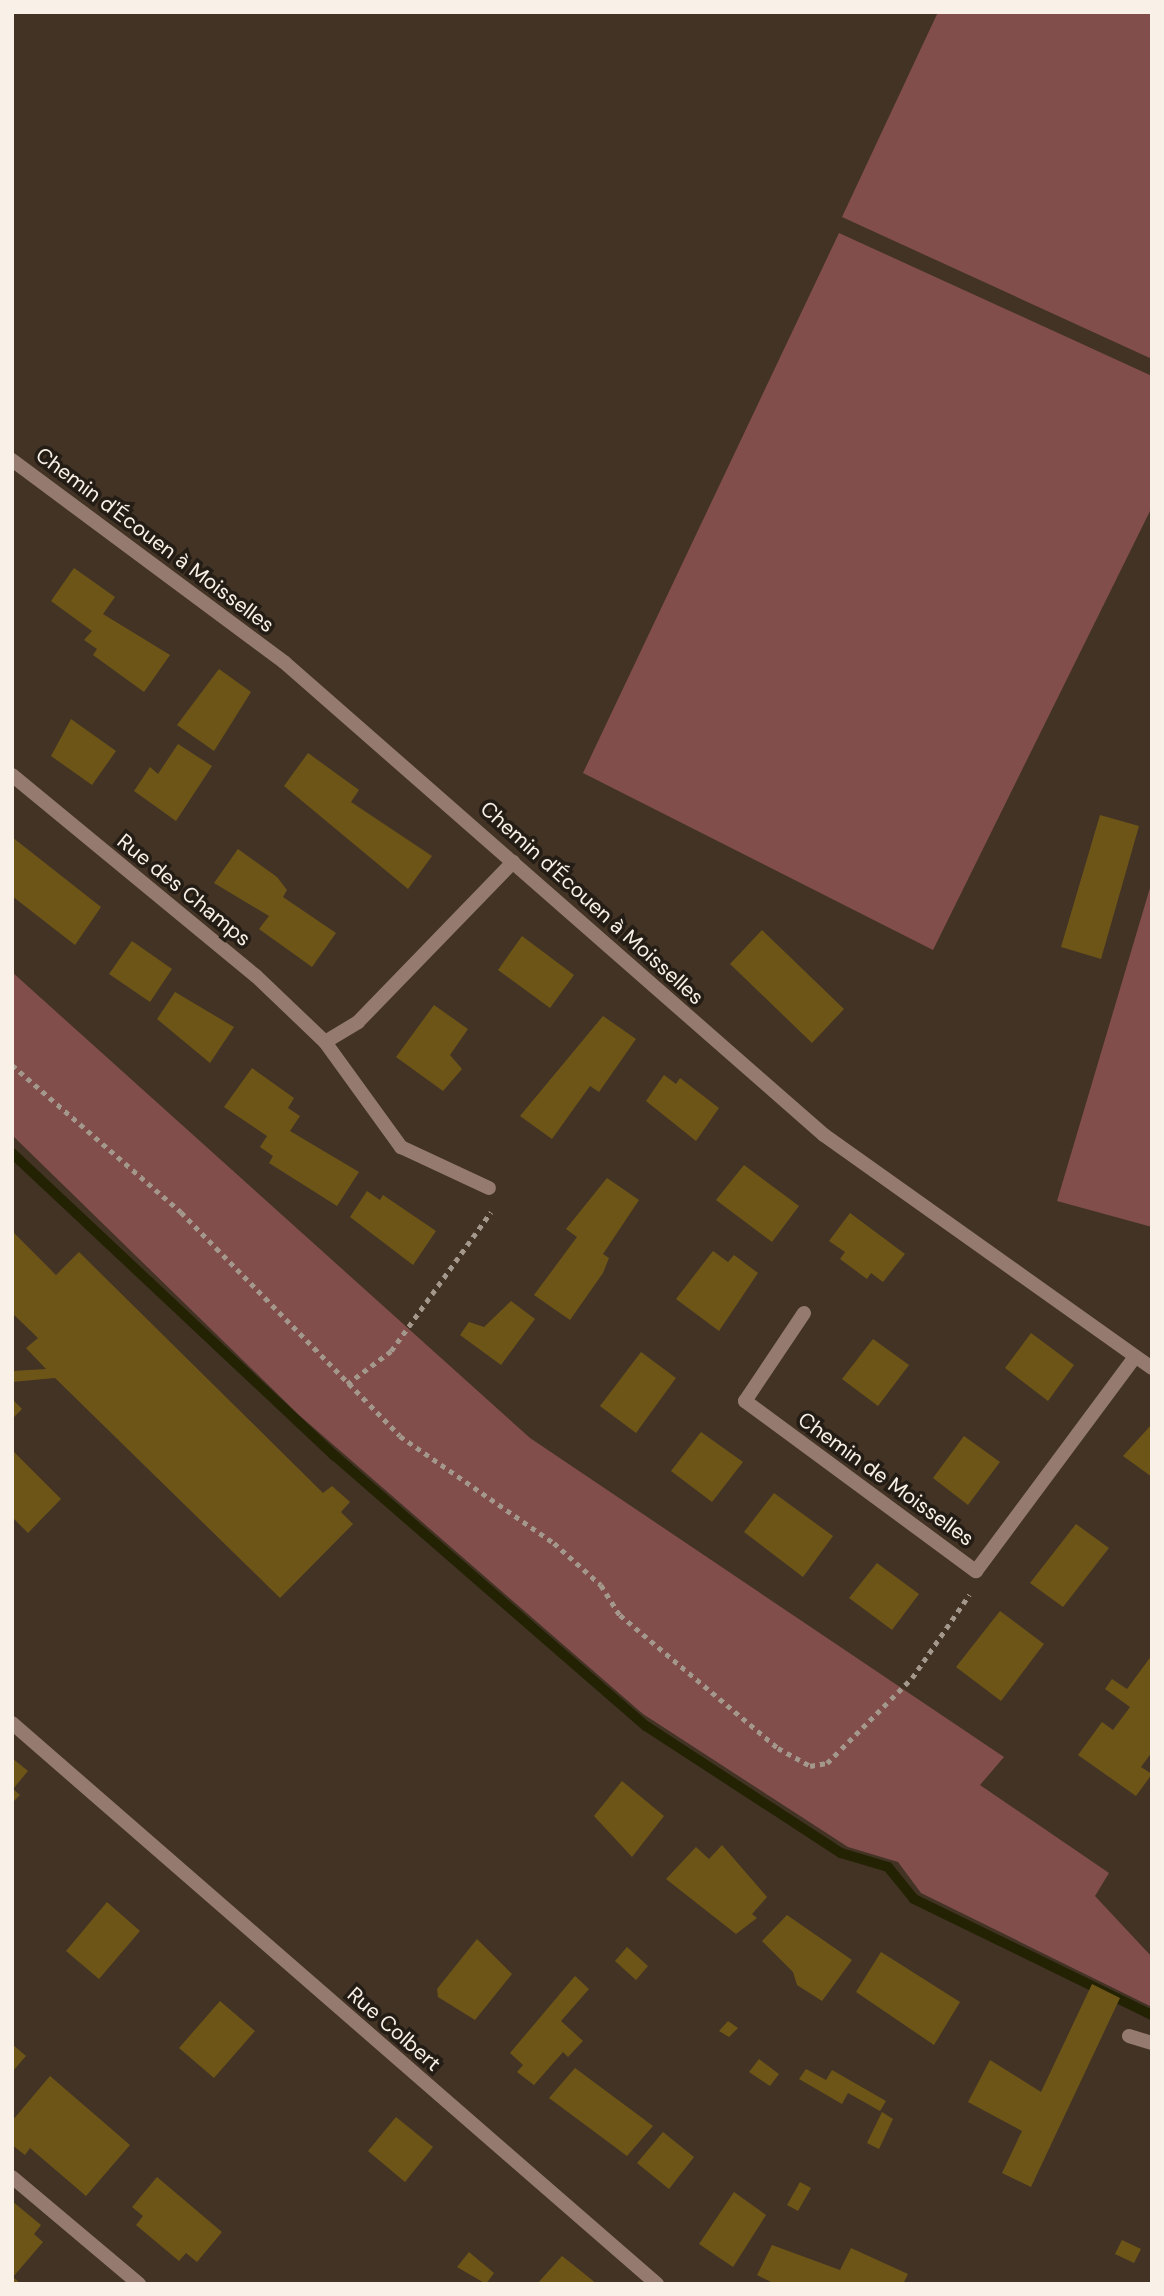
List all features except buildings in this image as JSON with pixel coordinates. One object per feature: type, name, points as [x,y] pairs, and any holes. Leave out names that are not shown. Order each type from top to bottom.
[{"type":"street","name":"Chemin d'Écouen à Moisselles","points":[[12,460],[284,662],[824,1135],[1134,1358],[1152,1368]]},
{"type":"street","name":"Rue des Champs","points":[[12,775],[256,976],[325,1042],[401,1147],[489,1188]]},
{"type":"street","points":[[325,1042],[358,1022],[513,862]]},
{"type":"street","name":"Chemin de Moisselles","points":[[804,1313],[745,1401],[976,1571],[1134,1358]]},
{"type":"street","name":"Rue Colbert","points":[[12,1723],[657,2284]]},
{"type":"street","points":[[1129,2036],[1152,2043]]},
{"type":"street","points":[[12,2177],[139,2284]]},
{"type":"path","points":[[12,1065],[181,1212],[400,1436],[554,1543],[601,1586],[620,1615],[778,1748],[810,1766],[827,1763],[912,1678],[974,1589],[976,1571]]},
{"type":"path","points":[[347,1384],[391,1350],[424,1309],[491,1216],[489,1188]]},
{"type":"shaded area","points":[[938,12],[1152,12],[1152,359],[842,217]]},
{"type":"shaded area","points":[[839,233],[1152,376],[1152,507],[933,950],[583,773]]},
{"type":"shaded area","points":[[1152,881],[1152,1227],[1057,1201]]},
{"type":"shaded area","points":[[12,972],[530,1438],[1004,1757],[980,1785],[1109,1873],[1095,1896],[1152,1957],[1152,2007],[921,1893],[898,1862],[848,1847],[643,1714],[299,1415],[12,1135]]},
{"type":"waterway","points":[[12,1153],[335,1456],[646,1726],[841,1853],[888,1867],[914,1899],[1152,2015]]}]
